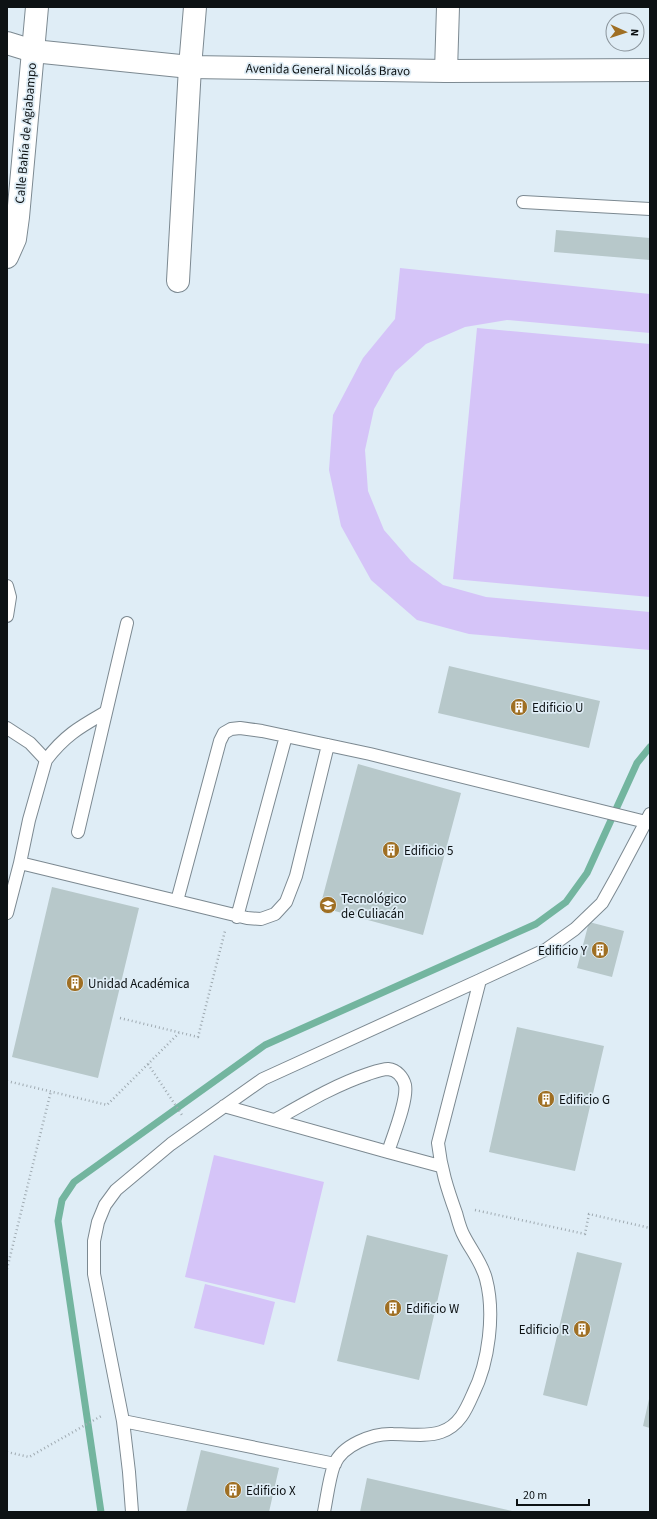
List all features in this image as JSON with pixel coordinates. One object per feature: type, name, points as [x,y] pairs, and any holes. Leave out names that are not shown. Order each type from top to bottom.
[{"type":"main road","name":"Calle Bahía de Agiabampo","points":[[7,257],[15,239],[18,217],[37,7]]},
{"type":"main road","points":[[178,281],[190,67],[195,7]]},
{"type":"main road","points":[[446,71],[448,7]]},
{"type":"main road","name":"Avenida General Nicolás Bravo","points":[[7,43],[33,51],[190,67],[446,71],[650,70]]},
{"type":"lane","points":[[523,202],[650,209]]},
{"type":"lane","points":[[7,586],[10,597],[7,616]]},
{"type":"lane","points":[[78,832],[127,623]]},
{"type":"lane","points":[[7,913],[29,820],[46,760],[58,744],[74,731],[106,712]]},
{"type":"lane","points":[[7,728],[30,743],[46,760]]},
{"type":"lane","points":[[132,1512],[123,1420],[94,1274],[94,1241],[98,1222],[105,1205],[116,1190],[171,1144],[263,1079],[546,949],[575,929],[602,903],[648,818],[633,818],[286,736],[240,728],[230,729],[224,733],[220,741],[177,902]]},
{"type":"lane","points":[[233,916],[286,736]]},
{"type":"lane","points":[[20,863],[233,916],[261,919],[275,914],[286,902],[296,876],[328,745]]},
{"type":"lane","points":[[324,1512],[335,1464],[344,1452],[354,1444],[372,1436],[390,1434],[421,1435],[440,1432],[454,1426],[464,1412],[477,1386],[490,1334],[490,1302],[486,1278],[476,1255],[464,1236],[440,1166],[438,1143],[480,980]]},
{"type":"lane","points":[[275,1120],[318,1095],[353,1079],[388,1069],[396,1072],[402,1077],[405,1086],[399,1118],[388,1152]]},
{"type":"lane","points":[[224,1106],[440,1166]]},
{"type":"lane","points":[[123,1420],[335,1464]]},
{"type":"path","points":[[120,1018],[198,1038],[233,916]]},
{"type":"path","points":[[7,1081],[107,1105],[179,1033]]},
{"type":"path","points":[[148,1064],[183,1116]]},
{"type":"path","points":[[7,1269],[51,1091]]},
{"type":"path","points":[[453,1205],[585,1234],[589,1214],[650,1228]]},
{"type":"path","points":[[7,1452],[29,1457],[96,1419]]},
{"type":"shaded area","points":[[400,268],[650,294],[650,333],[507,320],[465,327],[426,344],[395,372],[374,409],[365,450],[368,491],[384,530],[411,561],[443,585],[486,597],[650,612],[650,650],[469,634],[417,620],[371,580],[341,526],[329,470],[333,415],[363,358],[395,319]]},
{"type":"shaded area","points":[[477,328],[650,344],[650,597],[453,579]]},
{"type":"shaded area","points":[[214,1155],[324,1182],[295,1303],[185,1277]]},
{"type":"shaded area","points":[[205,1284],[275,1302],[264,1345],[194,1328]]},
{"type":"building","points":[[556,230],[650,238],[650,260],[554,252]]},
{"type":"building","name":"Edificio U","points":[[449,666],[600,701],[589,748],[438,713]]},
{"type":"building","name":"Edificio 5","points":[[358,764],[461,793],[423,935],[320,907]]},
{"type":"building","name":"Unidad Académica","points":[[52,887],[139,908],[98,1078],[12,1057]]},
{"type":"building","name":"Edificio Y","points":[[589,922],[624,931],[612,977],[577,968]]},
{"type":"building","name":"Edificio G","points":[[517,1027],[604,1046],[575,1171],[489,1152]]},
{"type":"building","name":"Edificio W","points":[[367,1235],[448,1255],[419,1380],[337,1361]]},
{"type":"building","name":"Edificio R","points":[[577,1252],[622,1263],[587,1406],[543,1395]]},
{"type":"building","points":[[650,1399],[650,1428],[643,1426]]},
{"type":"building","name":"Edificio X","points":[[201,1450],[279,1468],[269,1512],[186,1512]]},
{"type":"building","points":[[367,1478],[512,1511],[512,1512],[360,1512]]},
{"type":"waterway","points":[[101,1512],[58,1221],[62,1200],[74,1182],[265,1045],[536,924],[566,902],[587,873],[637,763],[650,747]]},
{"type":"place","name":"Edificio U","points":[[519,707]]},
{"type":"place","name":"Edificio 5","points":[[391,850]]},
{"type":"place","name":"Tecnológico de Culiacán","points":[[328,905]]},
{"type":"place","name":"Edificio Y","points":[[600,950]]},
{"type":"place","name":"Unidad Académica","points":[[75,983]]},
{"type":"place","name":"Edificio G","points":[[546,1099]]},
{"type":"place","name":"Edificio W","points":[[393,1308]]},
{"type":"place","name":"Edificio R","points":[[582,1329]]},
{"type":"place","name":"Edificio X","points":[[233,1490]]}]
